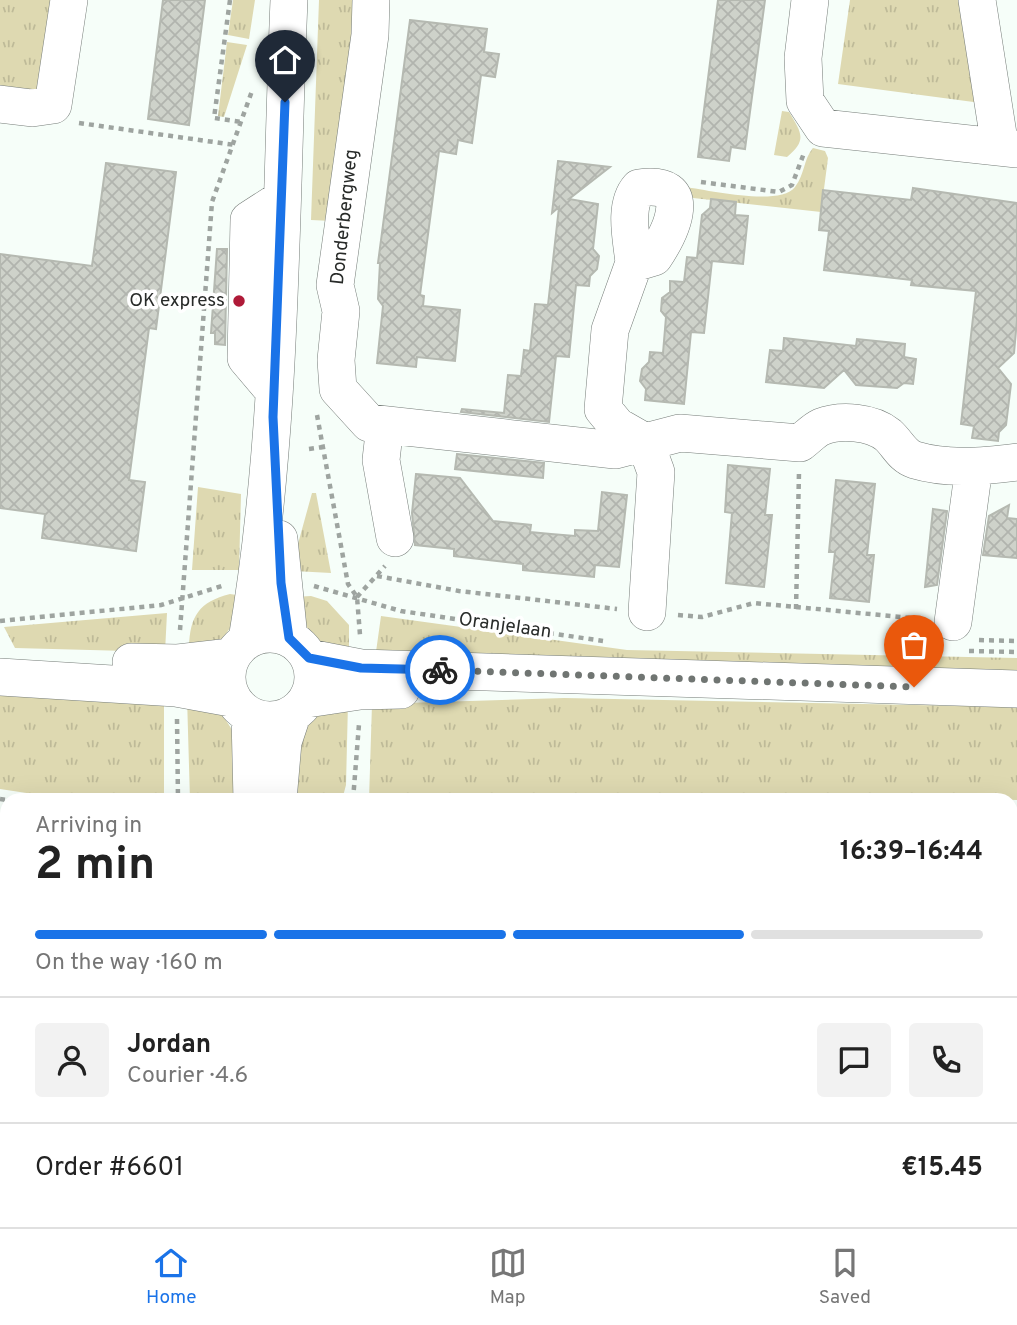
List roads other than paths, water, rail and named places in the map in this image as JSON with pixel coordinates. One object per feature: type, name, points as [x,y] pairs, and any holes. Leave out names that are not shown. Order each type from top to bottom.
[{"type":"street","points":[[0,104],[32,108],[52,105],[69,0]]},
{"type":"street","points":[[251,793],[241,707],[227,684],[239,648],[269,583],[273,404],[289,0]]},
{"type":"street","name":"Donderbergweg","points":[[371,0],[370,35],[335,285],[341,311],[336,360],[338,389],[377,424]]},
{"type":"street","points":[[810,0],[803,58],[805,101],[823,128],[1008,148],[977,0]]},
{"type":"street","points":[[575,446],[603,409],[610,330],[634,263],[630,219],[634,194],[639,188],[652,185],[668,190]]},
{"type":"street","points":[[603,409],[618,426],[645,442],[656,472],[647,612]]},
{"type":"street","points":[[395,538],[377,424],[615,450],[680,433],[800,443],[820,427],[874,425],[889,436],[906,456],[974,467],[1017,463]]},
{"type":"street","points":[[958,643],[974,467]]},
{"type":"street","points":[[269,583],[313,679],[283,742],[279,793]]},
{"type":"street","points":[[0,658],[178,663],[239,648],[261,635],[299,648]]},
{"type":"street","name":"Oranjelaan","points":[[299,648],[361,680]]},
{"type":"street","name":"Oranjelaan","points":[[299,707],[361,680],[543,672],[734,682],[1017,689]]},
{"type":"street","points":[[0,677],[176,688],[278,720],[299,707]]},
{"type":"place","name":"OK express","points":[[239,301]]}]
